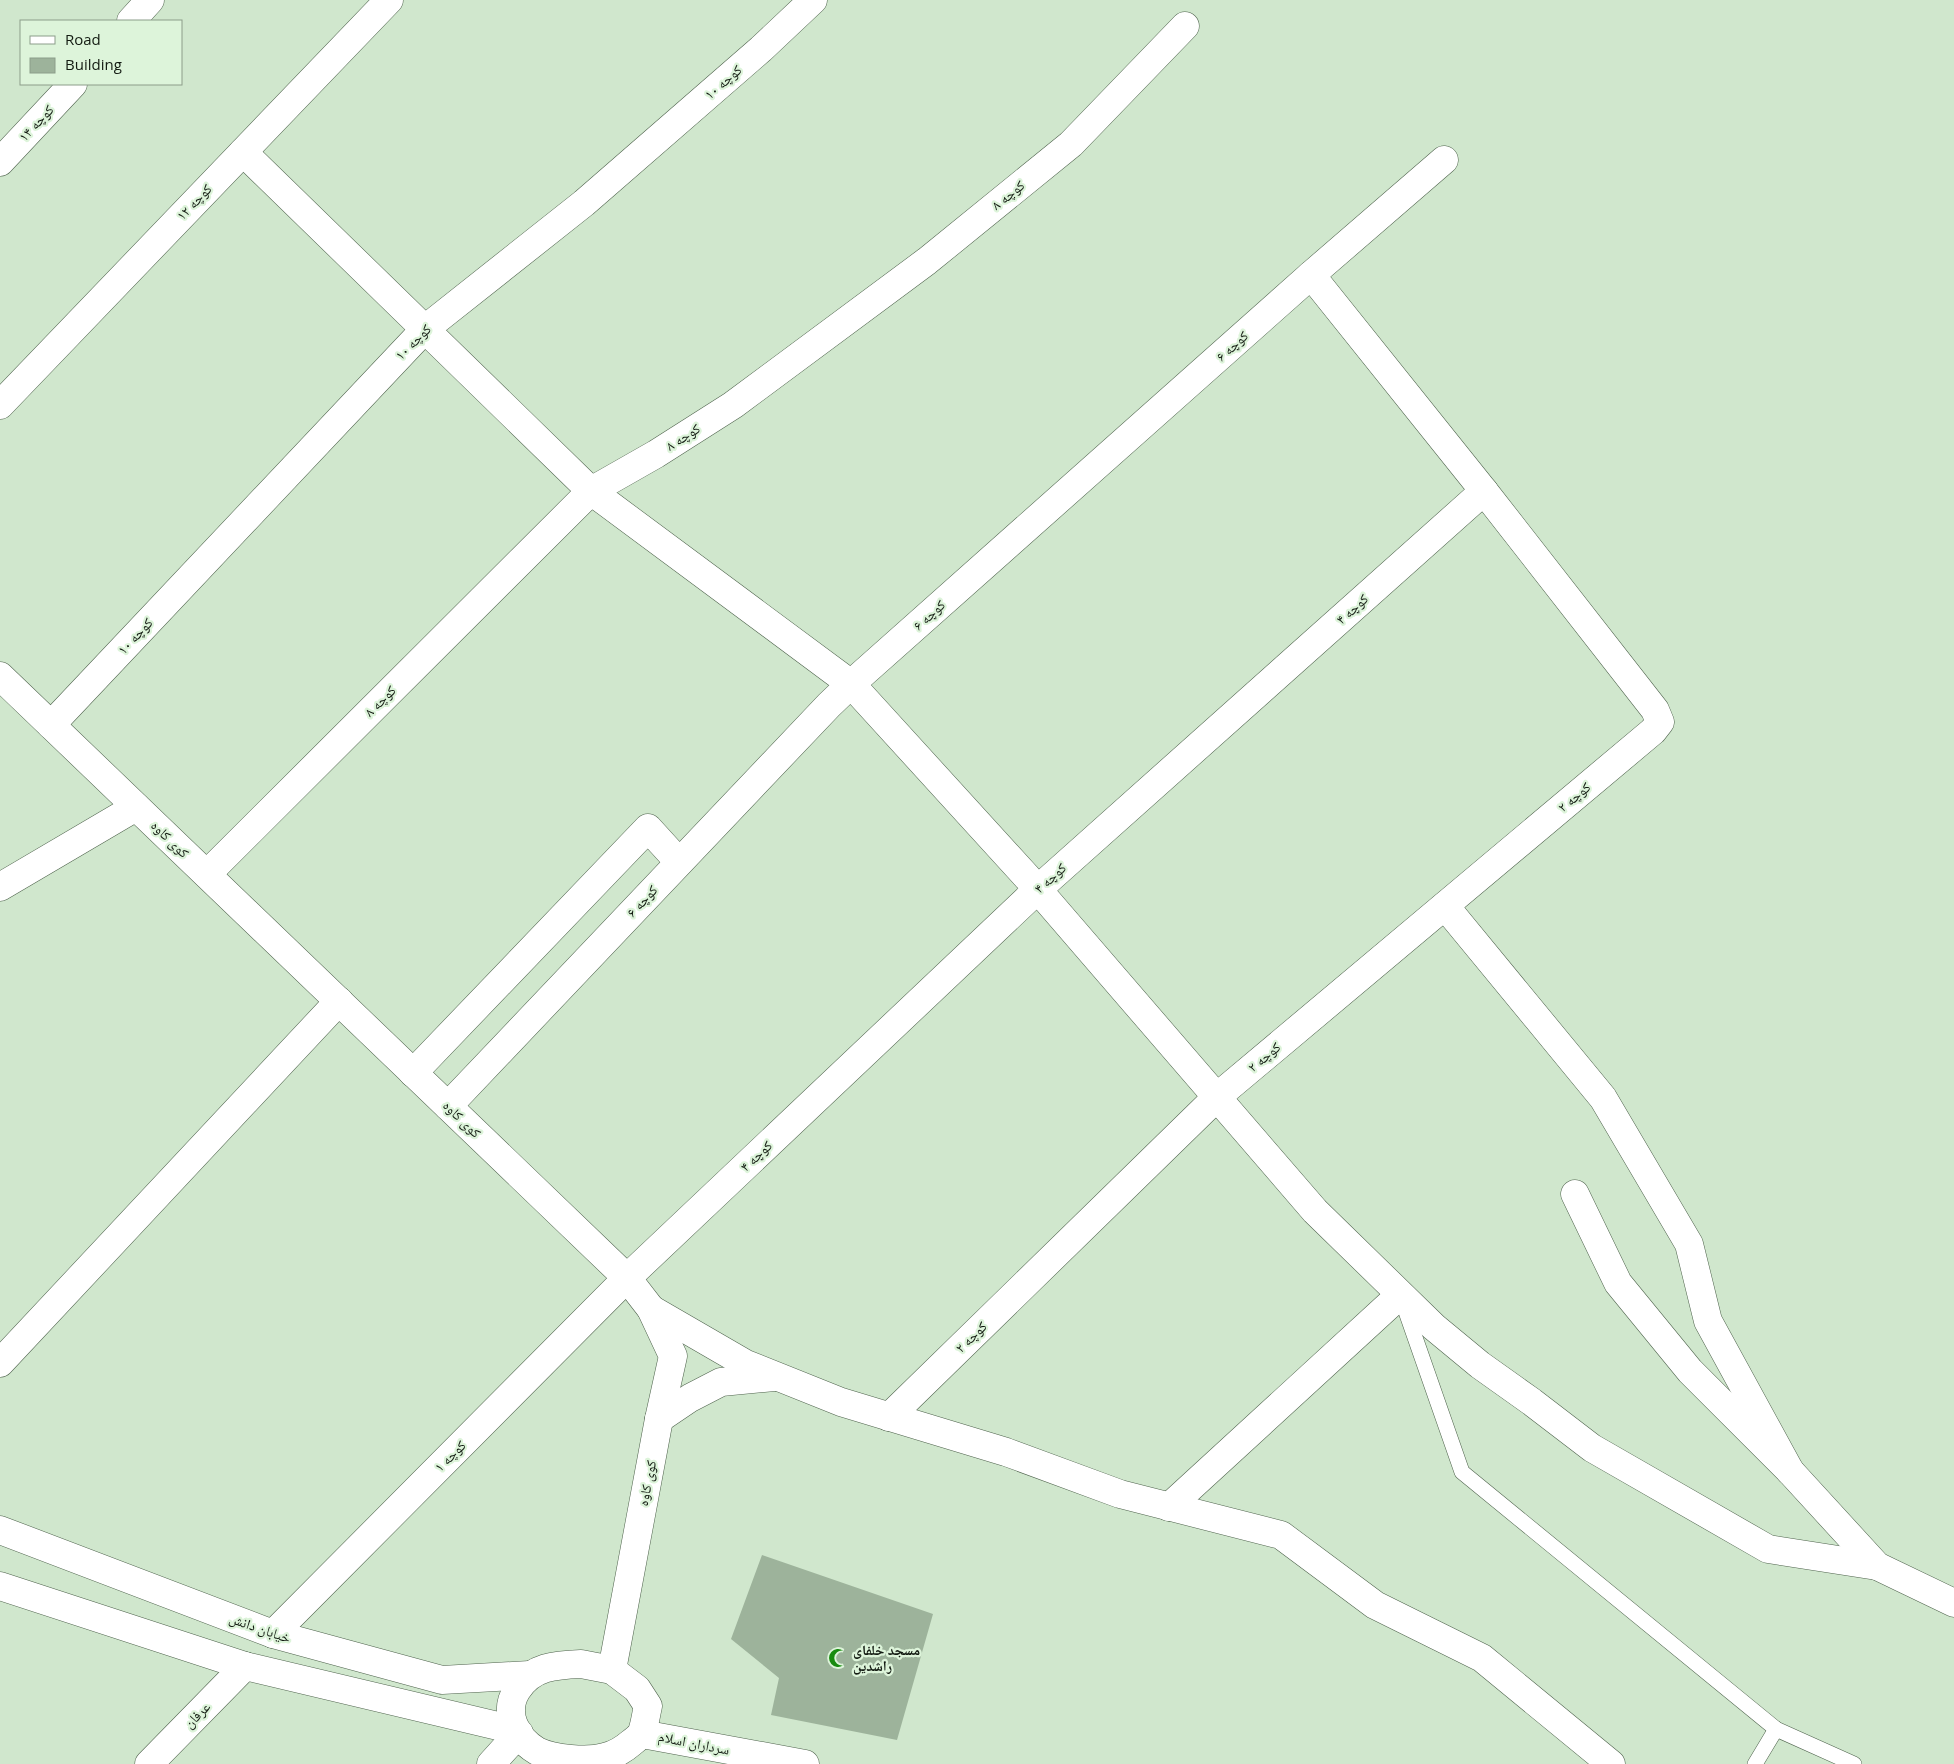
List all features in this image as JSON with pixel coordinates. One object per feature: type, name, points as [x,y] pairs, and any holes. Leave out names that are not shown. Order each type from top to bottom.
[{"type":"street","points":[[132,20],[150,0]]},
{"type":"street","name":"کوچه ۱۲","points":[[0,405],[389,0]]},
{"type":"street","name":"کوچه ۱۰","points":[[51,725],[425,329],[584,203],[761,50],[813,0]]},
{"type":"street","name":"کوچه ۸","points":[[207,874],[591,491],[656,454],[733,405],[926,261],[1071,144],[1185,26]]},
{"type":"street","name":"کوچه ۱۴","points":[[0,162],[72,85]]},
{"type":"street","points":[[243,152],[591,491],[851,684],[1038,890],[1218,1096],[1315,1211],[1434,1327],[1480,1365],[1592,1448],[1768,1548],[1877,1566],[1954,1603]]},
{"type":"street","name":"کوچه ۶","points":[[448,1106],[851,684],[1311,275],[1444,160]]},
{"type":"street","points":[[1311,275],[1484,491]]},
{"type":"street","name":"کوچه ۲","points":[[890,1417],[1218,1096],[1653,731],[1660,722],[1655,710],[1484,491]]},
{"type":"street","name":"کوچه ۴","points":[[627,1278],[1038,890],[1484,491]]},
{"type":"street","name":"کوی کاوه","points":[[0,676],[627,1278],[651,1309],[673,1356],[659,1419],[612,1670]]},
{"type":"street","points":[[0,887],[136,807]]},
{"type":"street","points":[[413,1072],[648,828],[680,862]]},
{"type":"street","points":[[1445,906],[1603,1098],[1689,1244],[1708,1321],[1790,1471]]},
{"type":"street","points":[[0,1363],[339,1001]]},
{"type":"street","points":[[1575,1194],[1618,1283],[1690,1371],[1790,1471],[1877,1566]]},
{"type":"street","name":"کوچه ۱","points":[[273,1634],[627,1278]]},
{"type":"street","points":[[1169,1506],[1400,1295]]},
{"type":"street","points":[[651,1309],[746,1364],[841,1402],[1006,1452],[1120,1494],[1281,1536],[1375,1605],[1482,1658],[1611,1764]]},
{"type":"street","points":[[659,1419],[690,1398],[721,1382],[778,1377]]},
{"type":"street","name":"خیابان دانش","points":[[0,1530],[273,1634],[442,1680],[530,1675]]},
{"type":"street","points":[[0,1586],[245,1666],[523,1744],[556,1757],[578,1760],[604,1758],[626,1748],[642,1734],[648,1706],[637,1689],[612,1670],[581,1664],[554,1665],[530,1675],[518,1688],[512,1700],[510,1717],[523,1744]]},
{"type":"street","name":"عرفان","points":[[149,1764],[245,1666]]},
{"type":"street","name":"سرداران اسلام","points":[[642,1734],[805,1764]]},
{"type":"street","points":[[491,1764],[523,1744]]},
{"type":"lane","points":[[1400,1295],[1462,1472],[1776,1728],[1854,1764]]},
{"type":"lane","points":[[1755,1764],[1776,1728]]},
{"type":"building","name":"مسجد خلفای راشدین","points":[[762,1555],[933,1614],[897,1740],[771,1715],[779,1678],[731,1639]]},
{"type":"place","name":"مسجد خلفای راشدین","points":[[838,1658]]}]
